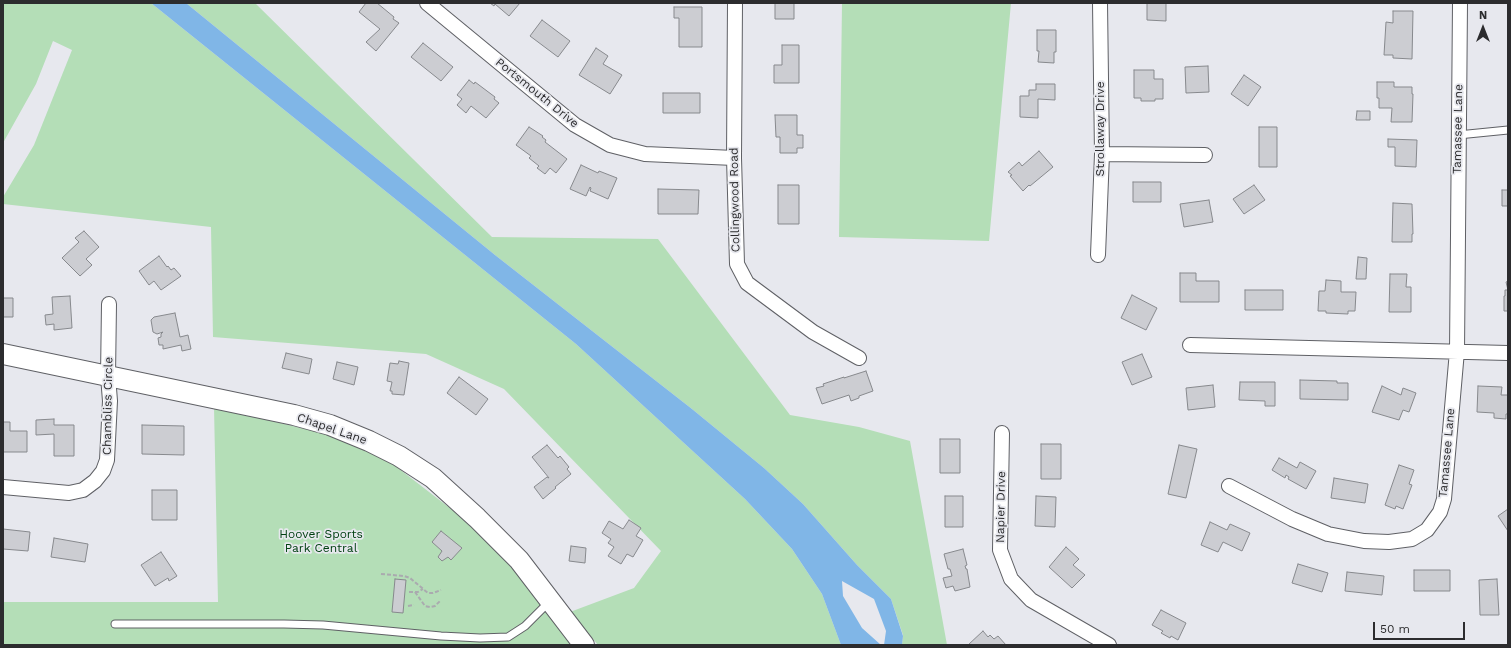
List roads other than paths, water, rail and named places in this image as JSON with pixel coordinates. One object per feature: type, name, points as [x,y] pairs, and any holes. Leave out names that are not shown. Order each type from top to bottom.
[{"type":"street","name":"Portsmouth Drive","points":[[427,3],[575,125],[610,145],[645,154],[734,158]]},
{"type":"street","name":"Collingwood Road","points":[[735,3],[734,158],[736,264],[747,283],[813,332],[859,358]]},
{"type":"street","name":"Strollaway Drive","points":[[1098,255],[1102,154],[1100,3]]},
{"type":"street","name":"Tamassee Lane","points":[[1229,486],[1292,519],[1328,534],[1364,541],[1389,542],[1412,539],[1427,530],[1440,512],[1444,498],[1456,351],[1460,3]]},
{"type":"street","points":[[1102,154],[1205,155]]},
{"type":"street","name":"Chambliss Circle","points":[[3,487],[69,493],[83,490],[95,481],[103,471],[107,460],[110,401],[108,376],[109,304]]},
{"type":"street","points":[[1190,345],[1508,353]]},
{"type":"street","name":"Chapel Lane","points":[[3,354],[294,415],[330,425],[387,450],[433,478],[478,518],[519,560],[584,645]]},
{"type":"street","name":"Napier Drive","points":[[1002,434],[1000,550],[1011,580],[1031,600],[1108,645]]},
{"type":"lane","points":[[1458,135],[1508,130]]},
{"type":"lane","points":[[115,624],[323,625],[480,638],[508,637],[525,626],[550,601]]},
{"type":"water","points":[[151,3],[186,3],[495,255],[692,409],[764,468],[803,504],[857,565],[891,599],[903,636],[902,645],[884,645],[886,631],[874,599],[842,581],[843,596],[862,628],[881,645],[841,645],[822,594],[792,549],[745,499],[576,344]]},
{"type":"park label","name":"Hoover Sports Park Central","points":[[321,541]]}]
